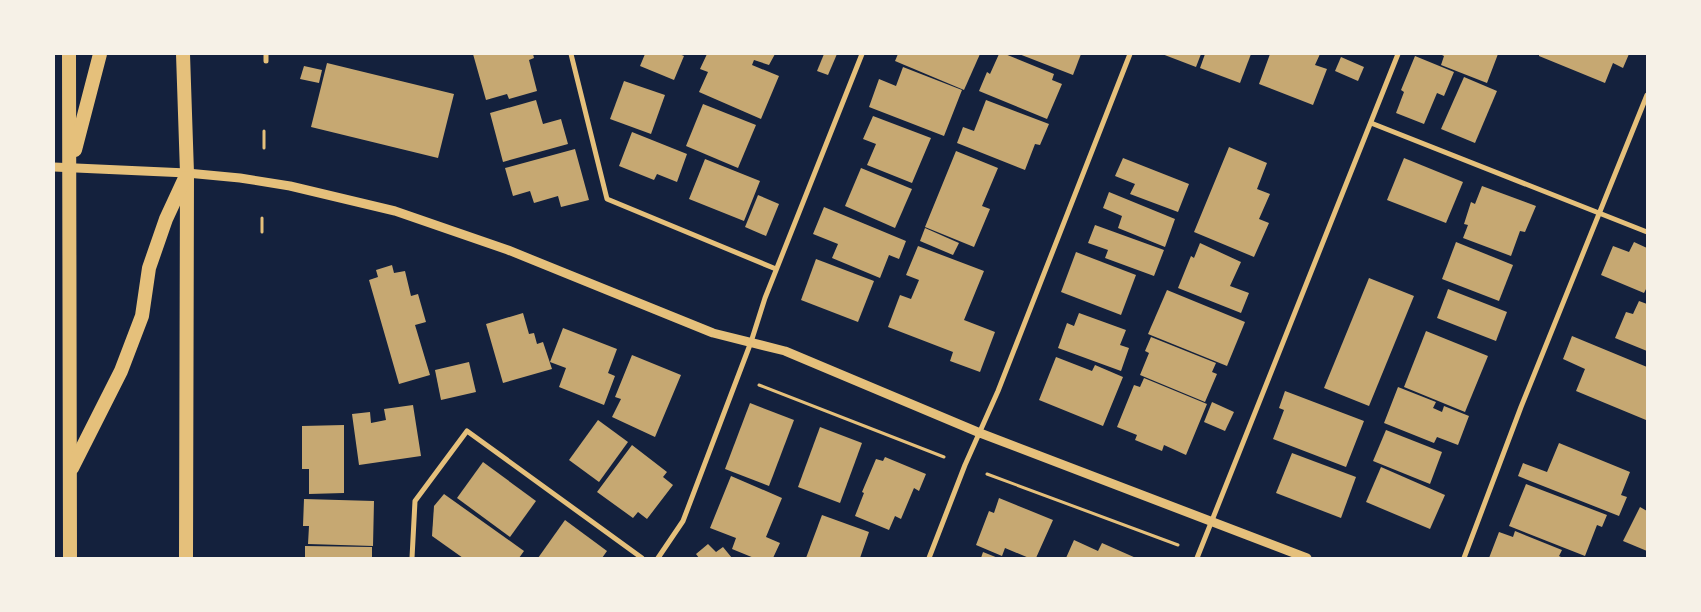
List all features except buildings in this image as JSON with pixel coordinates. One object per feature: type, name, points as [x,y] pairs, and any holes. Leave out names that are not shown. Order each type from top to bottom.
[{"type":"highway","points":[[69,54],[70,558]]},
{"type":"highway","points":[[70,167],[100,54]]},
{"type":"highway","points":[[183,54],[187,172],[186,558]]},
{"type":"highway","points":[[70,471],[121,371],[132,344],[142,316],[148,268],[166,219],[187,172]]},
{"type":"street","points":[[266,54],[266,61]]},
{"type":"street","points":[[570,54],[607,199],[776,269]]},
{"type":"street","points":[[658,558],[683,521],[752,342],[776,269],[862,54]]},
{"type":"street","points":[[929,558],[965,465],[998,390],[1130,54]]},
{"type":"street","points":[[1197,558],[1398,54]]},
{"type":"street","points":[[1464,558],[1521,407],[1647,95]]},
{"type":"street","points":[[1371,123],[1647,232]]},
{"type":"street","points":[[54,167],[187,172],[240,178],[290,186],[395,211],[508,250],[713,333],[786,351],[980,433],[1308,558]]},
{"type":"street","points":[[412,558],[415,501],[467,431],[642,558]]},
{"type":"path","points":[[264,131],[264,148]]},
{"type":"path","points":[[262,218],[262,232]]},
{"type":"path","points":[[752,382],[953,460]]},
{"type":"path","points":[[984,473],[1182,547]]}]
